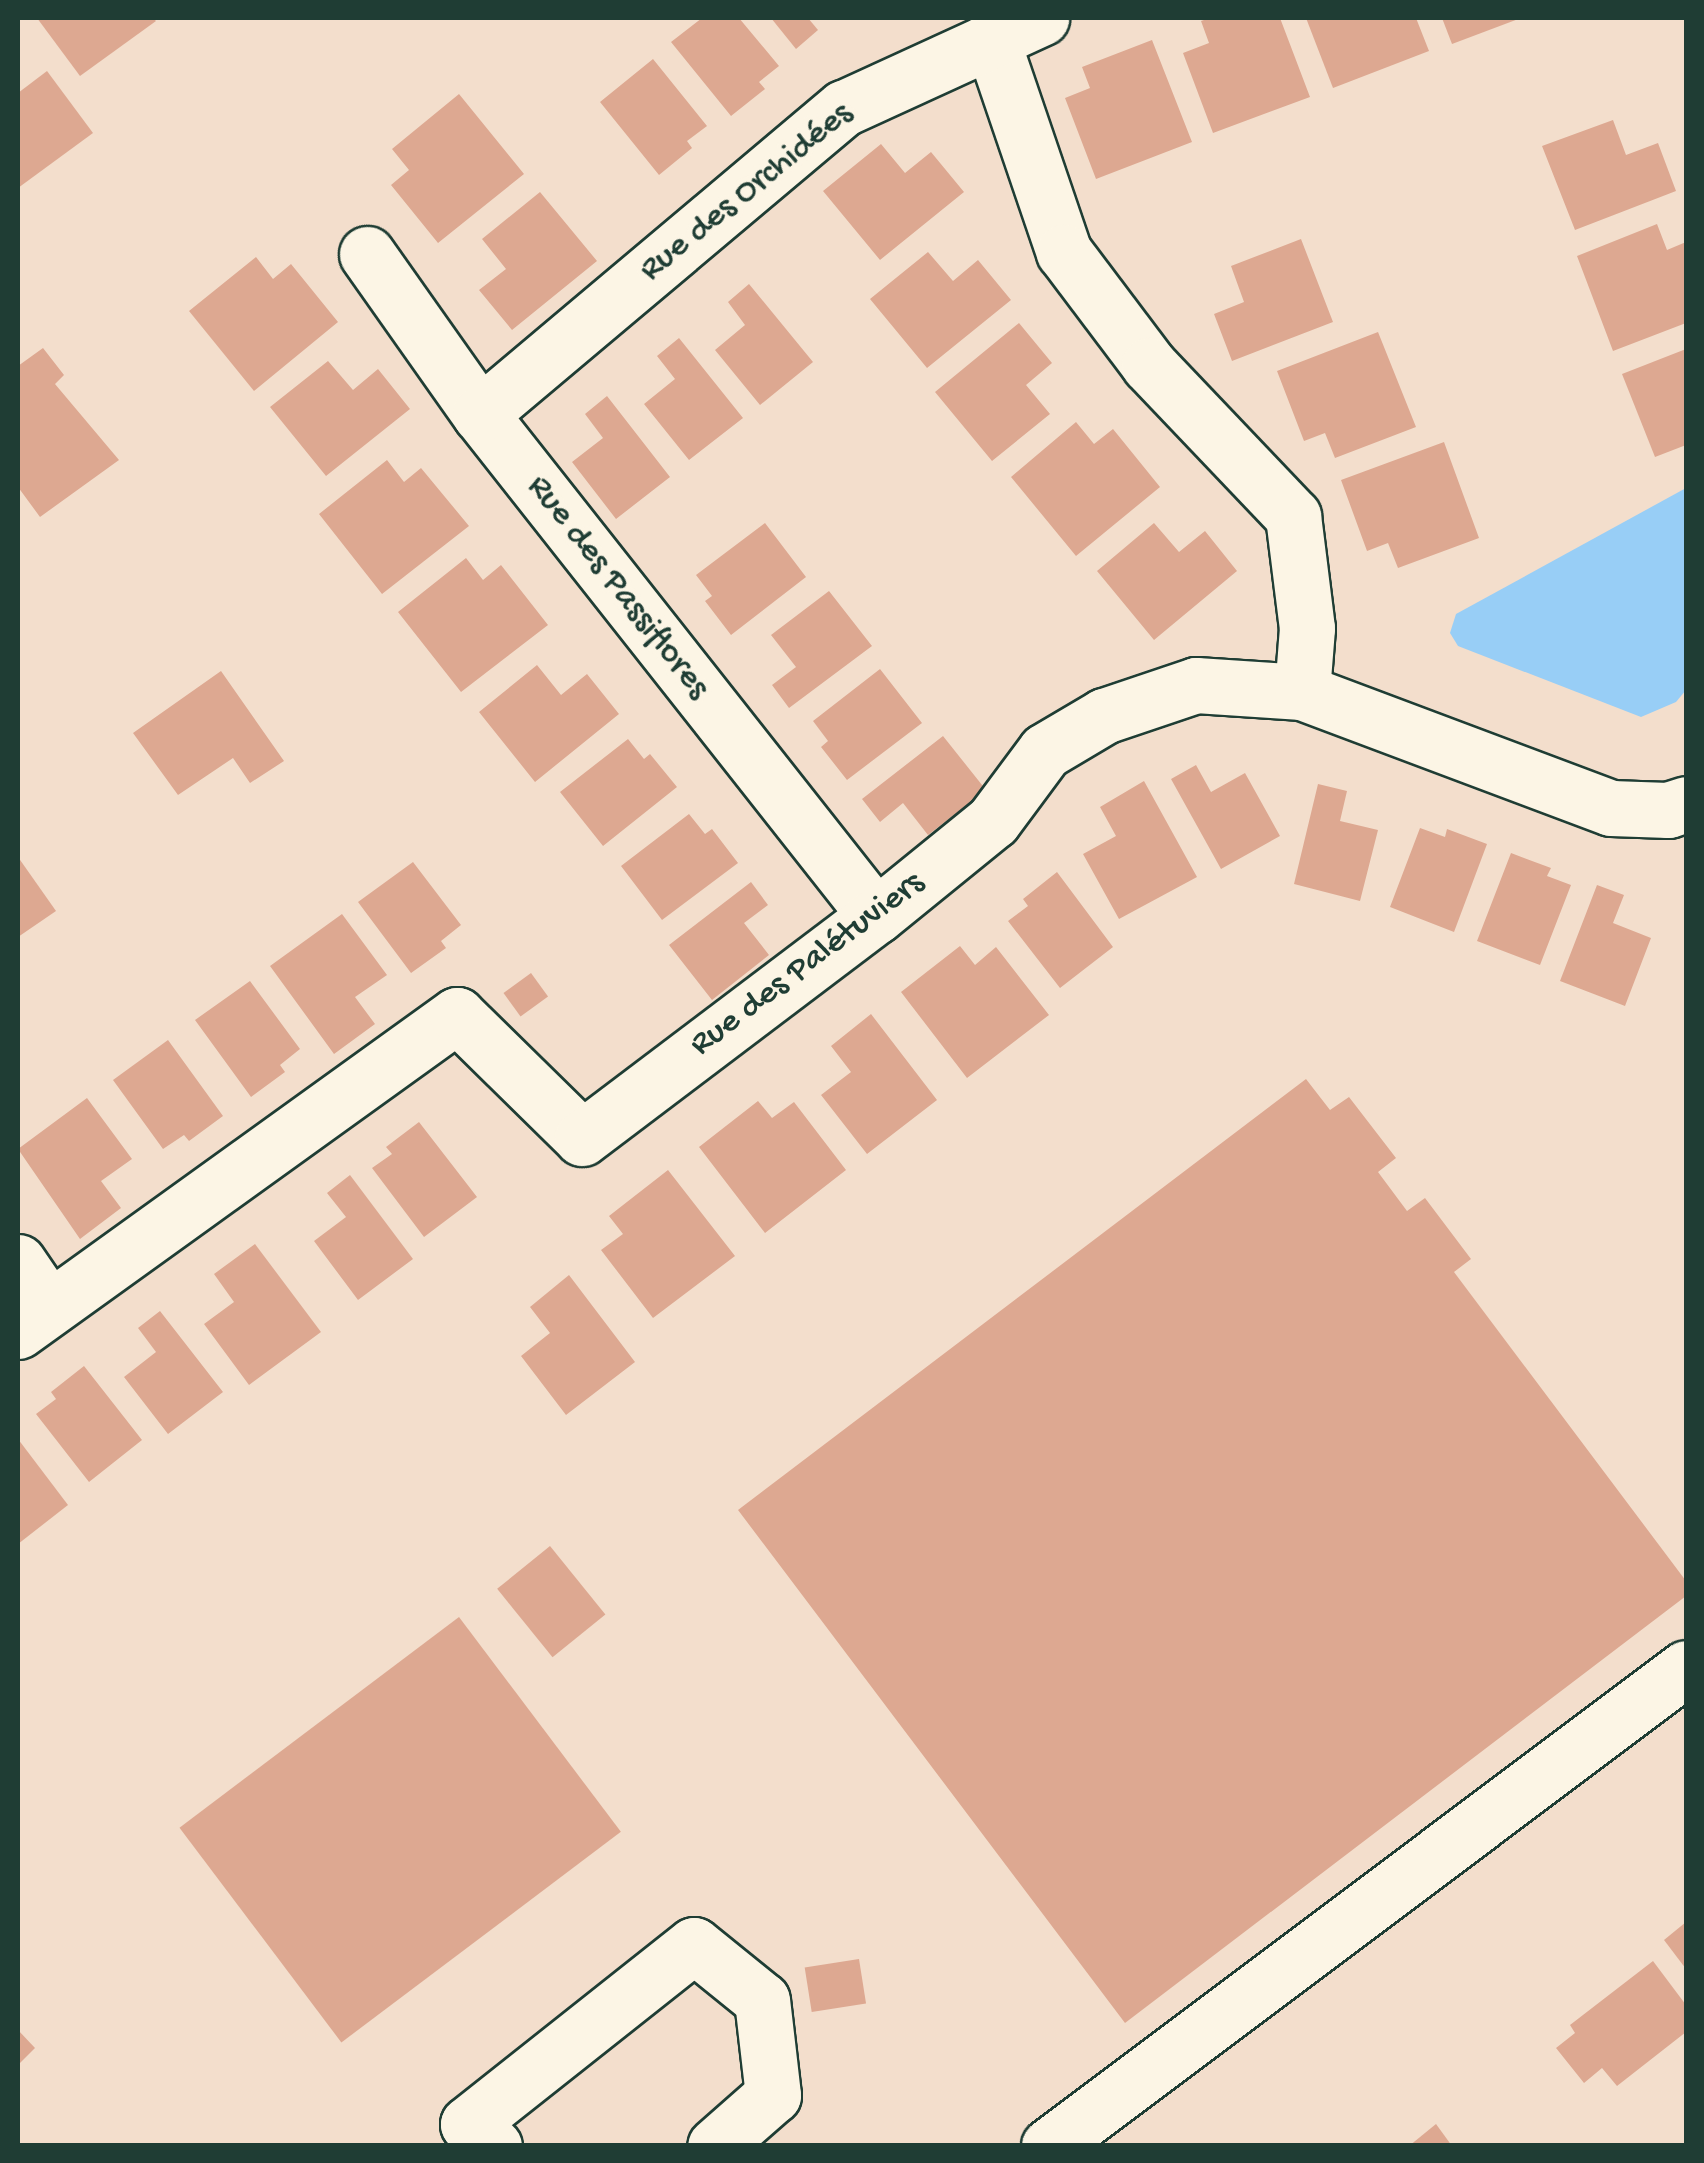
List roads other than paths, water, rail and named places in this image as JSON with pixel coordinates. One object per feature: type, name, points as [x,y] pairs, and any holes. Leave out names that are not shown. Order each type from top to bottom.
[{"type":"street","name":"Rue des Orchidées","points":[[480,414],[844,108],[1041,18]]},
{"type":"street","points":[[991,38],[1064,252],[1149,365],[1293,516],[1307,628],[1302,692]]},
{"type":"street","name":"Rue des Passiflores","points":[[367,254],[480,414],[876,916]]},
{"type":"street","name":"Rue des Palétuviers","points":[[33,1318],[457,1016],[582,1138],[876,916],[994,821],[1044,752],[1104,716],[1196,685],[1302,692],[1612,808],[1668,810],[1686,804]]},
{"type":"street","points":[[18,1262],[33,1318]]},
{"type":"street","points":[[1049,2146],[1686,1668]]},
{"type":"street","points":[[494,2146],[468,2124],[694,1946],[762,2000],[772,2095],[726,2143]]},
{"type":"water","points":[[1686,488],[1686,690],[1676,702],[1641,717],[1458,646],[1450,633],[1456,614]]}]
